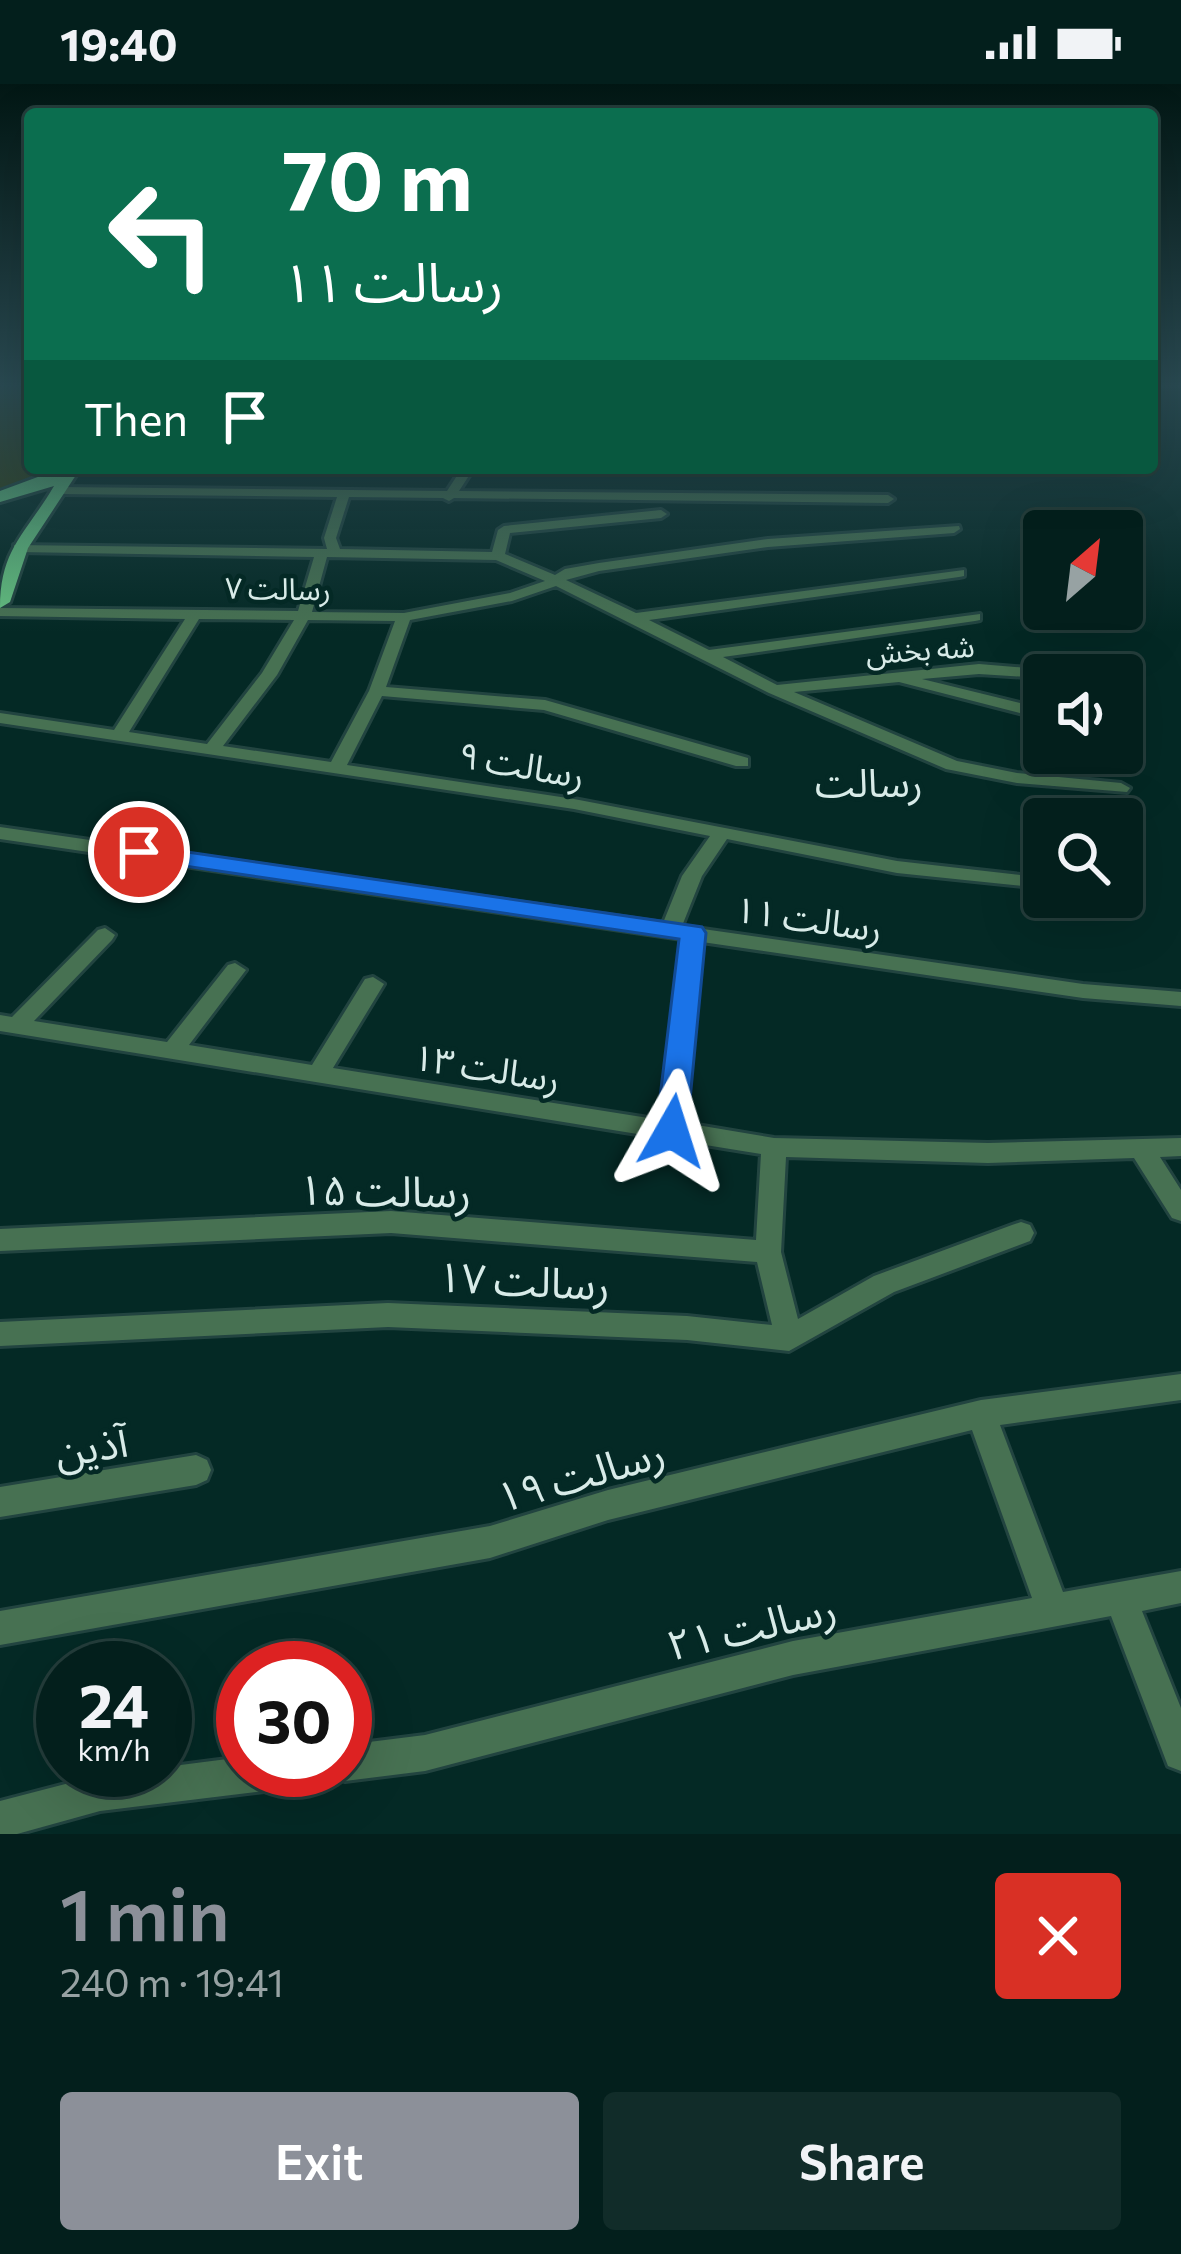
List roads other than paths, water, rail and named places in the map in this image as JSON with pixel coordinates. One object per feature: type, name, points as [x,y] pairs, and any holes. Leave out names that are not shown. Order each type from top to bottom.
[{"type":"main road","points":[[0,497],[67,477]]},
{"type":"main road","points":[[0,602],[20,548],[67,477]]},
{"type":"street","points":[[449,497],[464,474]]},
{"type":"street","points":[[67,477],[449,497],[888,499]]},
{"type":"street","points":[[213,748],[269,675],[304,615],[344,494]]},
{"type":"street","points":[[498,556],[504,530],[661,514]]},
{"type":"street","name":"رسالت ۷","points":[[0,612],[404,617],[512,597],[570,572],[768,543],[954,530]]},
{"type":"street","points":[[20,548],[498,556],[775,690],[952,765],[1017,778],[1121,788]]},
{"type":"street","points":[[632,618],[958,573]]},
{"type":"street","points":[[119,735],[196,613]]},
{"type":"street","points":[[338,766],[377,691],[404,617]]},
{"type":"street","points":[[706,655],[975,617]]},
{"type":"street","name":"شه بخش","points":[[775,690],[888,675],[979,669],[1023,672]]},
{"type":"street","points":[[888,675],[1023,709]]},
{"type":"street","points":[[377,691],[544,705],[742,762]]},
{"type":"street","name":"رسالت ۹","points":[[0,718],[338,766],[897,867],[1023,880]]},
{"type":"street","name":"رسالت ۱۱","points":[[0,833],[1083,991],[1181,999]]},
{"type":"street","points":[[672,1131],[681,931],[692,876],[722,833]]},
{"type":"street","points":[[8,1024],[105,935]]},
{"type":"street","points":[[172,1051],[235,970]]},
{"type":"street","points":[[317,1075],[373,983]]},
{"type":"street","name":"رسالت ۱۳","points":[[8,1024],[775,1147],[988,1154],[1181,1147]]},
{"type":"street","points":[[775,1147],[769,1252],[789,1339],[884,1283],[1021,1233]]},
{"type":"street","points":[[1143,1151],[1181,1211]]},
{"type":"street","name":"رسالت ۱۵","points":[[0,1240],[391,1222],[769,1252]]},
{"type":"street","name":"رسالت ۱۷","points":[[0,1334],[388,1315],[687,1328],[789,1339]]},
{"type":"street","name":"رسالت ۱۹","points":[[0,1628],[490,1542],[608,1505],[981,1414],[1181,1387]]},
{"type":"street","points":[[981,1414],[1053,1610]]},
{"type":"street","name":"آذین","points":[[0,1502],[196,1470]]},
{"type":"street","name":"رسالت ۲۱","points":[[372,1760],[425,1753],[793,1658],[1181,1587]]},
{"type":"street","points":[[1120,1598],[1181,1754]]},
{"type":"street","points":[[0,1820],[100,1793],[216,1779]]},
{"type":"district","name":"رسالت","points":[[869,781]]}]
